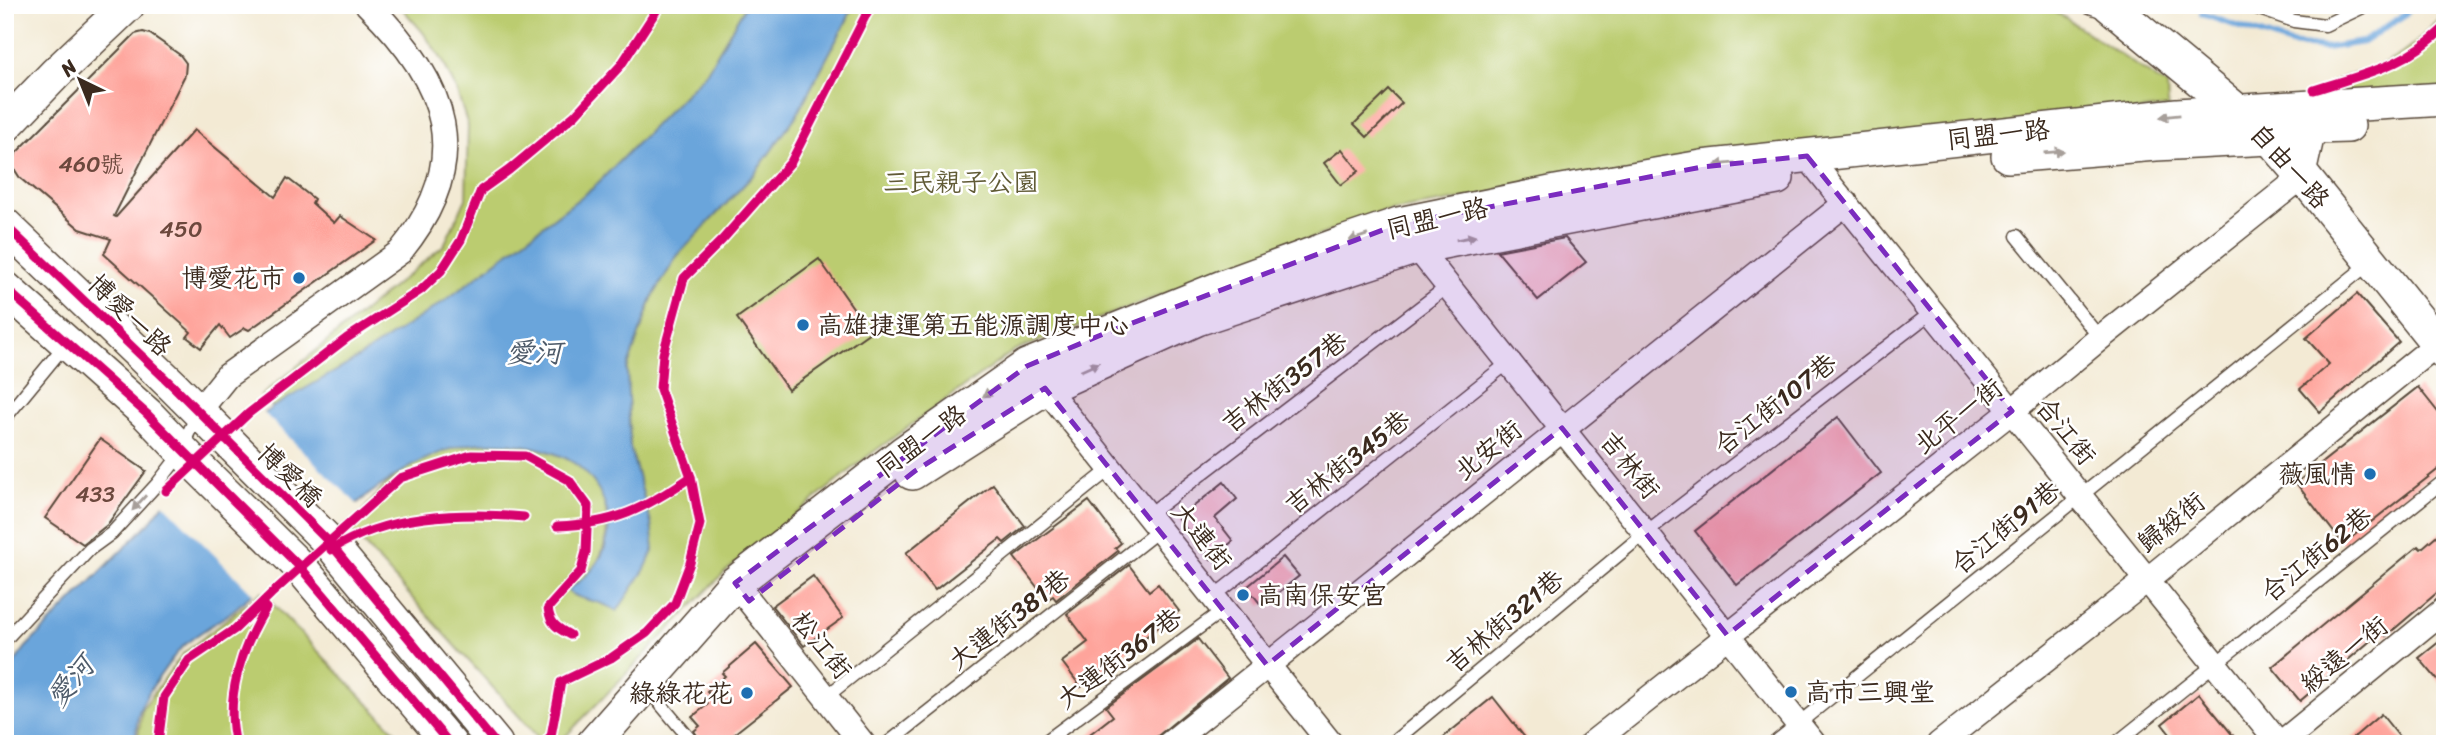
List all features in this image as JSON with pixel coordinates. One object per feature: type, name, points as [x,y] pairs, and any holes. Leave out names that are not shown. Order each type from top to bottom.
[{"type":"street","points":[[5,126],[128,5]]},
{"type":"street","points":[[198,412],[227,376],[400,252],[420,228],[433,204],[441,180],[444,144],[441,111],[414,57],[368,5]]},
{"type":"street","name":"自由一路","points":[[2122,12],[2270,138],[2441,349]]},
{"type":"street","name":"同盟一路","points":[[593,744],[742,592],[902,453],[1036,377],[1225,286],[1556,192],[1702,167],[1814,164],[2270,138],[2313,117],[2445,99]]},
{"type":"street","name":"同盟一路","points":[[1814,164],[2177,115],[2238,111],[2313,117],[2445,120]]},
{"type":"street","points":[[2303,176],[2313,117]]},
{"type":"street","name":"合江街","points":[[1814,164],[2279,744]]},
{"type":"street","name":"北平一街","points":[[1591,744],[2012,411],[2303,176]]},
{"type":"street","name":"北安街","points":[[1169,744],[1846,203]]},
{"type":"street","name":"博愛一路","points":[[5,225],[222,438]]},
{"type":"street","name":"吉林街","points":[[1408,235],[1814,744]]},
{"type":"street","points":[[5,288],[147,414],[300,567],[450,744]]},
{"type":"street","name":"歸綏街","points":[[1939,744],[2441,349]]},
{"type":"street","name":"大連街","points":[[1036,377],[1331,744]]},
{"type":"street","name":"博愛橋","points":[[222,438],[329,542],[496,744]]},
{"type":"street","name":"同盟一路","points":[[620,744],[658,701],[742,592]]},
{"type":"street","name":"松江街","points":[[742,592],[863,744]]},
{"type":"street","name":"綏遠一街","points":[[2279,744],[2445,610]]},
{"type":"lane","points":[[2084,5],[2122,12]]},
{"type":"lane","points":[[2248,5],[2294,21],[2325,25],[2367,5]]},
{"type":"lane","points":[[2017,236],[2100,338]]},
{"type":"lane","name":"合江街91巷","points":[[1773,744],[2371,261]]},
{"type":"lane","name":"吉林街357巷","points":[[1153,522],[1448,286]]},
{"type":"lane","name":"合江街107巷","points":[[1646,533],[1933,312]]},
{"type":"lane","points":[[5,418],[68,342]]},
{"type":"lane","name":"吉林街345巷","points":[[1218,603],[1510,362]]},
{"type":"lane","points":[[5,640],[90,549],[120,524],[158,483],[188,457],[198,412]]},
{"type":"lane","points":[[826,697],[1110,469]]},
{"type":"lane","name":"合江街62巷","points":[[2115,744],[2445,480]]},
{"type":"lane","name":"大連街381巷","points":[[887,744],[1153,522]]},
{"type":"lane","name":"吉林街321巷","points":[[1391,744],[1646,533]]},
{"type":"lane","name":"大連街367巷","points":[[1042,744],[1218,603]]},
{"type":"lane","points":[[658,701],[694,744]]},
{"type":"highlighted area","points":[[1807,156],[2012,411],[1727,635],[1562,428],[1267,665],[1045,388],[915,471],[749,601],[735,583],[1027,366],[1108,332],[1399,224],[1702,167]]},
{"type":"green space","points":[[399,5],[746,5],[706,73],[593,188],[446,300],[350,363],[273,407],[261,396],[444,245],[466,199],[468,126],[457,92],[443,61]]},
{"type":"green space","name":"三民親子公園","points":[[852,5],[2046,5],[2167,86],[2168,107],[1605,176],[1379,213],[1015,350],[868,456],[725,572],[558,744],[544,744],[349,528],[393,479],[428,457],[479,443],[507,443],[538,448],[568,459],[590,475],[599,488],[607,519],[602,553],[588,573],[567,590],[617,610],[651,523],[630,447],[627,369],[652,298],[677,256],[755,173],[796,116],[848,18]]},
{"type":"green space","points":[[2445,10],[2445,90],[2320,94],[2343,78],[2379,66],[2404,52]]},
{"type":"green space","points":[[261,592],[407,744],[137,744],[142,709],[183,654]]},
{"type":"water","name":"愛河","points":[[746,5],[852,5],[848,18],[796,116],[755,173],[677,256],[652,298],[627,369],[630,447],[651,523],[654,549],[645,569],[617,611],[604,604],[578,597],[567,590],[597,564],[607,538],[608,524],[602,496],[585,472],[561,456],[522,445],[483,443],[452,449],[419,463],[351,508],[235,609],[182,648],[157,680],[141,707],[135,744],[5,744],[5,675],[26,647],[149,523],[172,493],[273,407],[350,363],[446,300],[593,188],[706,73]]},
{"type":"pier","points":[[262,411],[359,506],[255,596],[161,501],[169,491]]},
{"type":"building","points":[[143,32],[180,55],[186,63],[185,75],[114,216],[116,217],[194,130],[275,197],[287,178],[314,199],[312,203],[334,223],[340,216],[376,240],[249,330],[245,328],[230,338],[220,325],[201,348],[187,337],[191,332],[104,254],[111,239],[80,229],[20,178],[13,167],[16,153],[135,34]]},
{"type":"building","points":[[1389,90],[1402,103],[1367,137],[1354,124]]},
{"type":"building","points":[[1342,149],[1359,171],[1341,185],[1324,163]]},
{"type":"building","points":[[1565,238],[1586,262],[1538,300],[1497,251]]},
{"type":"building","name":"高雄捷運第五能源調度中心","points":[[819,259],[870,332],[788,390],[737,318]]},
{"type":"building","points":[[2357,294],[2399,342],[2320,412],[2300,389],[2329,364],[2306,338]]},
{"type":"building","name":"薇風情","points":[[2418,387],[2445,421],[2445,464],[2343,544],[2296,483]]},
{"type":"building","points":[[1838,417],[1881,473],[1737,585],[1695,531]]},
{"type":"building","points":[[100,439],[146,471],[107,525],[83,544],[45,518]]},
{"type":"building","points":[[1224,482],[1237,499],[1215,518],[1233,541],[1211,559],[1178,519]]},
{"type":"building","points":[[993,484],[1025,526],[1004,543],[1000,539],[935,590],[906,553]]},
{"type":"building","points":[[1089,501],[1121,543],[1115,548],[1118,551],[1056,600],[1053,596],[1047,600],[1014,557]]},
{"type":"building","points":[[2445,528],[2445,586],[2386,636],[2382,631],[2300,701],[2272,667],[2418,546],[2421,549]]},
{"type":"building","points":[[1283,557],[1299,576],[1262,606],[1247,587]]},
{"type":"building","points":[[1129,565],[1149,591],[1158,584],[1179,611],[1081,687],[1062,662],[1088,642],[1067,614]]},
{"type":"building","points":[[813,576],[843,618],[804,646],[772,606]]},
{"type":"building","points":[[2445,637],[2445,689],[2419,658]]},
{"type":"building","points":[[1198,639],[1228,678],[1148,744],[1077,744],[1113,716],[1106,707]]},
{"type":"building","name":"綠綠花花","points":[[756,644],[793,687],[735,733],[738,736],[729,744],[703,744],[694,731],[700,726],[692,717],[708,704],[705,700],[710,695],[707,692],[725,676],[722,673]]},
{"type":"building","points":[[2199,694],[2240,744],[2178,744],[2162,724]]},
{"type":"building","points":[[1493,697],[1530,744],[1435,744]]},
{"type":"building","points":[[2381,714],[2405,744],[2346,744]]},
{"type":"waterway","points":[[2202,14],[2290,44],[2325,48],[2363,42],[2404,15],[2413,5]]},
{"type":"cycle path","points":[[166,491],[249,413],[347,338],[421,290],[441,271],[461,240],[481,190],[575,115],[621,65],[660,5]]},
{"type":"cycle path","points":[[542,744],[551,736],[561,682],[611,658],[647,633],[675,603],[690,563],[700,524],[691,477],[660,389],[663,354],[684,278],[722,240],[791,162],[871,5]]},
{"type":"cycle path","points":[[2314,90],[2400,60],[2445,27]]},
{"type":"cycle path","points":[[5,225],[173,386],[329,542],[496,744]]},
{"type":"cycle path","points":[[5,288],[147,414],[300,567],[450,744]]},
{"type":"cycle path","points":[[158,744],[164,697],[189,660],[235,629],[400,478],[471,455],[525,456],[569,480],[588,506],[586,552],[581,571],[548,608],[555,625],[570,635]]},
{"type":"cycle path","points":[[557,526],[596,522],[628,513],[691,477]]},
{"type":"cycle path","points":[[331,550],[353,538],[400,522],[450,516],[524,517]]},
{"type":"cycle path","points":[[236,744],[232,709],[234,691],[249,639],[266,608]]},
{"type":"place","name":"博愛花市","points":[[299,278]]},
{"type":"place","name":"高雄捷運第五能源調度中心","points":[[803,325]]},
{"type":"place","name":"薇風情","points":[[2370,474]]},
{"type":"place","name":"高南保安宮","points":[[1243,595]]},
{"type":"place","name":"高市三興堂","points":[[1791,692]]},
{"type":"place","name":"綠綠花花","points":[[747,693]]}]
